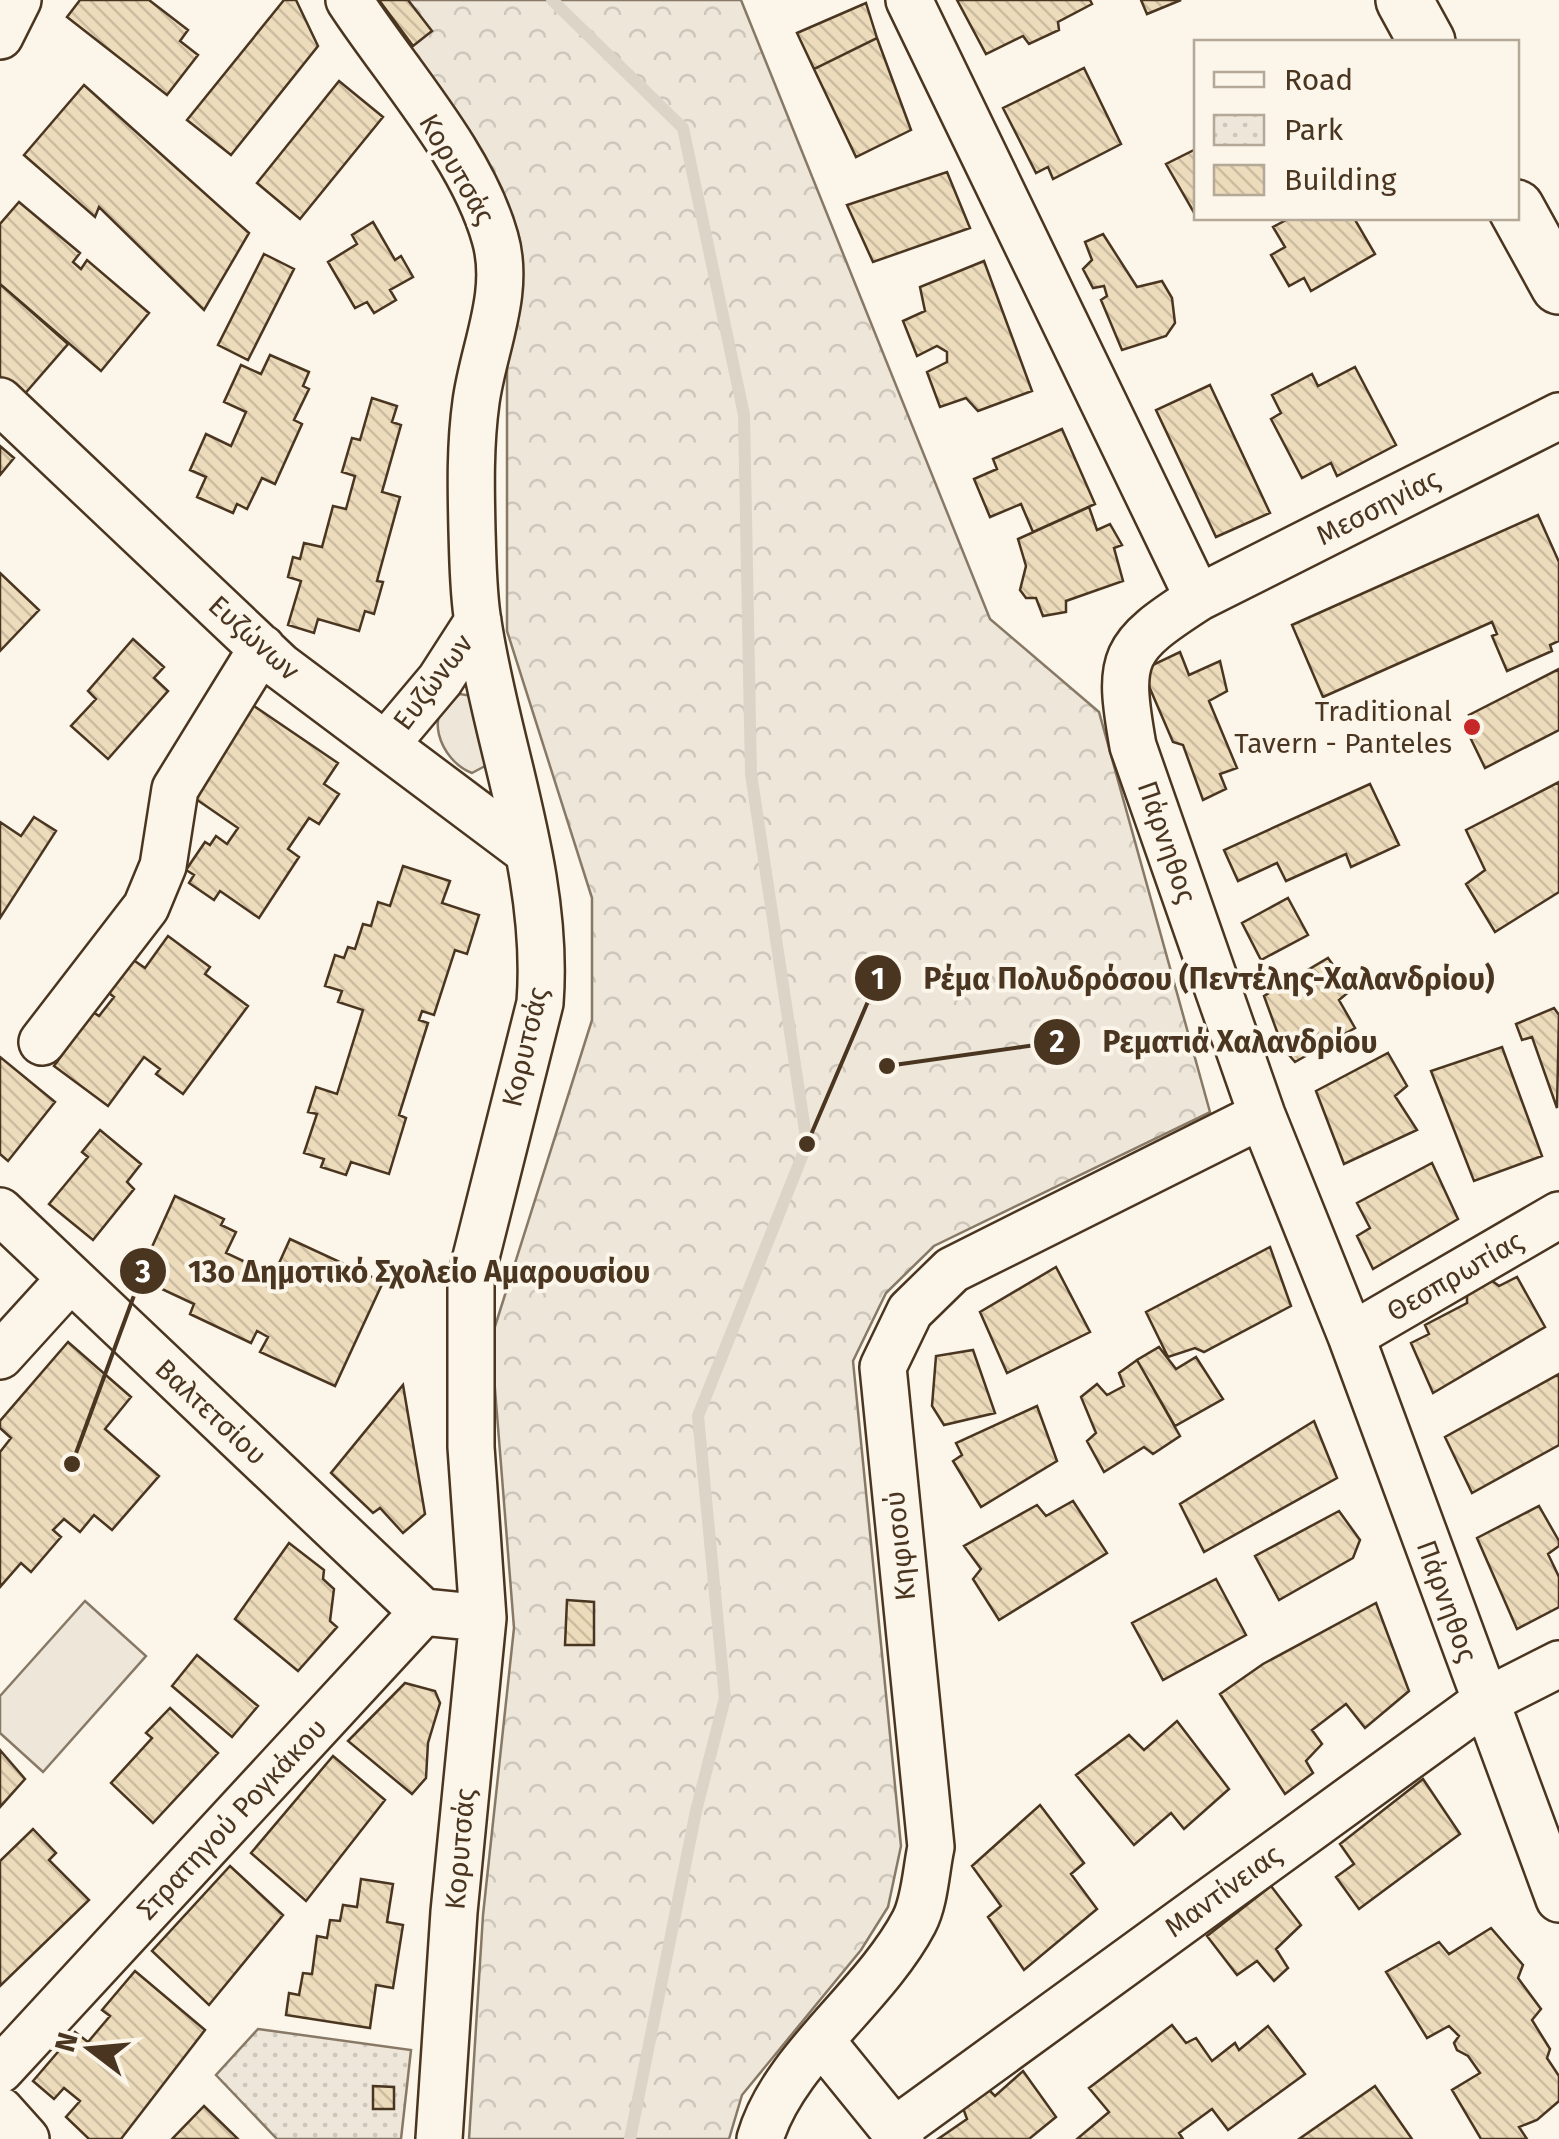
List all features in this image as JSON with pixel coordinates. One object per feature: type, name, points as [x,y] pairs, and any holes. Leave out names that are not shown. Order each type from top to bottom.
[{"type":"main road","points":[[1404,0],[1427,40]]},
{"type":"main road","points":[[1519,213],[1559,286]]},
{"type":"street","points":[[0,36],[18,0]]},
{"type":"street","name":"Κορυτσάς","points":[[349,0],[476,194],[500,262],[499,293],[476,400],[470,459],[478,621],[528,851],[540,942],[540,1002],[470,1277],[472,1446],[483,1618],[454,1912],[439,2139]]},
{"type":"street","points":[[909,0],[1198,598]]},
{"type":"street","name":"Ευζώνων","points":[[0,401],[262,648],[528,851]]},
{"type":"street","name":"Μεσσηνίας","points":[[1198,598],[1559,416]]},
{"type":"street","name":"Πάρνηθος","points":[[1198,598],[1146,632],[1130,655],[1124,696],[1134,746],[1262,1115],[1351,1336],[1559,1899]]},
{"type":"street","name":"Eυζώνων","points":[[387,743],[440,680],[478,621]]},
{"type":"street","points":[[42,1042],[146,908],[163,866],[175,789],[262,648]]},
{"type":"street","name":"Κηφισού","points":[[760,2139],[769,2109],[885,1968],[916,1918],[931,1847],[882,1367],[910,1311],[952,1270],[1262,1115]]},
{"type":"street","name":"Βαλτετσίου","points":[[0,1211],[423,1612]]},
{"type":"street","name":"Θεσπρωτίας","points":[[1351,1336],[1559,1216]]},
{"type":"street","points":[[0,1356],[70,1279]]},
{"type":"street","points":[[423,1612],[483,1618]]},
{"type":"street","name":"Στρατηγού Ρογκάκου","points":[[0,2070],[423,1612]]},
{"type":"street","name":"Μαντίνειας","points":[[898,2135],[1484,1702],[1559,1664]]},
{"type":"street","points":[[823,2043],[898,2135]]},
{"type":"street","points":[[0,2110],[26,2139]]},
{"type":"green space","points":[[362,0],[741,0],[990,619],[1099,712],[1210,1112],[934,1246],[886,1293],[853,1361],[901,1846],[888,1907],[861,1950],[742,2095],[729,2139],[469,2139],[483,1915],[514,1628],[491,1339],[592,1020],[592,898],[507,631],[507,233]]},
{"type":"green space","points":[[460,694],[472,696],[488,748],[485,766],[472,773],[451,758],[439,735],[440,711]]},
{"type":"green space","points":[[85,1601],[146,1656],[43,1772],[0,1733],[0,1696]]},
{"type":"green space","points":[[258,2029],[411,2050],[401,2139],[277,2139],[216,2075]]},
{"type":"building","points":[[80,0],[149,0],[188,30],[180,41],[198,55],[167,95],[67,17]]},
{"type":"building","points":[[284,0],[296,0],[318,46],[231,155],[187,120]]},
{"type":"building","points":[[379,0],[408,0],[432,31],[413,46]]},
{"type":"building","points":[[957,0],[1090,0],[1092,4],[1058,22],[1059,30],[1029,44],[1023,36],[986,54]]},
{"type":"building","points":[[1141,0],[1181,0],[1147,14]]},
{"type":"building","points":[[866,3],[877,38],[814,69],[797,33]]},
{"type":"building","points":[[877,38],[911,130],[856,157],[814,69]]},
{"type":"building","points":[[1084,68],[1121,144],[1053,179],[1048,167],[1036,173],[1003,108]]},
{"type":"building","points":[[339,81],[383,117],[300,219],[257,183]]},
{"type":"building","points":[[84,85],[249,233],[204,310],[99,207],[95,217],[24,155]]},
{"type":"building","points":[[1194,150],[1194,213],[1166,164]]},
{"type":"building","points":[[947,172],[970,228],[873,262],[847,205]]},
{"type":"building","points":[[19,202],[80,253],[73,262],[81,269],[87,260],[149,313],[101,371],[0,284],[0,224]]},
{"type":"building","points":[[1286,220],[1355,220],[1375,254],[1311,291],[1304,278],[1289,286],[1271,255],[1285,247],[1273,227]]},
{"type":"building","points":[[373,222],[395,260],[401,256],[413,277],[390,290],[396,300],[374,313],[367,302],[355,308],[328,262],[357,244],[352,235]]},
{"type":"building","points":[[1103,234],[1137,287],[1162,281],[1172,298],[1175,323],[1166,336],[1122,350],[1101,300],[1107,296],[1104,286],[1093,288],[1083,269],[1092,260],[1085,242]]},
{"type":"building","points":[[264,254],[294,269],[248,360],[218,345]]},
{"type":"building","points":[[984,261],[1032,391],[978,411],[966,398],[940,407],[927,372],[947,362],[947,352],[937,346],[917,356],[903,321],[925,311],[920,287]]},
{"type":"building","points":[[0,284],[68,344],[22,397],[0,378]]},
{"type":"building","points":[[270,355],[309,372],[303,386],[309,389],[294,420],[302,424],[275,484],[262,478],[247,509],[237,504],[233,513],[197,497],[206,477],[190,470],[206,434],[231,446],[246,412],[224,402],[241,365],[261,374]]},
{"type":"building","points":[[1355,367],[1396,445],[1337,476],[1331,463],[1302,478],[1271,419],[1281,413],[1272,395],[1312,374],[1318,386]]},
{"type":"building","points":[[1210,385],[1270,513],[1216,537],[1156,410]]},
{"type":"building","points":[[372,398],[397,406],[392,422],[401,425],[382,492],[400,497],[377,581],[383,582],[374,614],[365,611],[359,631],[318,619],[314,633],[288,625],[301,581],[288,577],[293,557],[300,559],[304,543],[322,547],[333,506],[346,509],[355,476],[342,472],[352,438],[360,440]]},
{"type":"building","points":[[1062,429],[1095,504],[1033,532],[1021,504],[990,517],[974,479],[997,469],[993,459]]},
{"type":"building","points":[[0,446],[14,458],[0,475]]},
{"type":"building","points":[[1089,507],[1097,530],[1110,524],[1122,545],[1114,548],[1123,581],[1066,601],[1066,612],[1043,616],[1036,598],[1026,598],[1020,590],[1026,566],[1018,539]]},
{"type":"building","points":[[1538,515],[1559,562],[1559,641],[1550,645],[1552,651],[1507,671],[1492,636],[1497,634],[1492,622],[1323,697],[1292,625]]},
{"type":"building","points":[[0,573],[39,610],[0,651]]},
{"type":"building","points":[[133,639],[164,667],[154,678],[168,691],[108,759],[71,726],[96,699],[88,691]]},
{"type":"building","points":[[1180,652],[1189,675],[1220,661],[1227,691],[1209,701],[1237,768],[1220,774],[1226,789],[1203,800],[1183,745],[1173,742],[1142,670]]},
{"type":"building","points":[[1559,669],[1559,730],[1485,768],[1469,735],[1477,731],[1469,715]]},
{"type":"building","points":[[251,704],[338,763],[324,784],[339,794],[319,824],[309,818],[288,849],[299,857],[259,918],[220,891],[214,900],[189,883],[194,875],[186,870],[205,842],[210,845],[216,836],[227,844],[238,828],[190,795]]},
{"type":"building","points":[[1559,782],[1559,892],[1495,932],[1466,884],[1485,870],[1466,830]]},
{"type":"building","points":[[1370,784],[1399,845],[1351,867],[1346,854],[1286,881],[1277,863],[1238,881],[1224,850]]},
{"type":"building","points":[[34,817],[56,831],[0,918],[0,822],[21,836]]},
{"type":"building","points":[[403,866],[450,881],[442,903],[479,915],[467,954],[455,950],[434,1015],[422,1011],[419,1020],[428,1023],[399,1115],[406,1118],[389,1174],[351,1162],[346,1175],[321,1167],[324,1159],[304,1153],[317,1114],[308,1112],[316,1087],[337,1094],[363,1010],[338,1002],[342,991],[325,986],[335,955],[344,958],[348,947],[355,949],[363,924],[371,926],[378,902],[390,906]]},
{"type":"building","points":[[1288,898],[1308,935],[1261,960],[1242,923]]},
{"type":"building","points":[[168,936],[210,967],[205,974],[248,1006],[183,1094],[156,1074],[160,1069],[144,1057],[108,1106],[54,1066],[93,1012],[99,1016],[114,997],[105,990],[129,957],[145,968]]},
{"type":"building","points":[[1328,958],[1351,990],[1339,1000],[1355,1028],[1295,1062],[1283,1048],[1264,996]]},
{"type":"building","points":[[1554,1008],[1559,1015],[1557,1108],[1532,1037],[1522,1040],[1516,1024]]},
{"type":"building","points":[[1502,1047],[1542,1156],[1474,1181],[1431,1071]]},
{"type":"building","points":[[1388,1053],[1407,1086],[1395,1096],[1417,1130],[1344,1164],[1316,1091]]},
{"type":"building","points":[[0,1057],[55,1102],[8,1161],[0,1154]]},
{"type":"building","points":[[100,1130],[141,1164],[127,1182],[134,1189],[93,1240],[49,1204],[88,1157],[82,1152]]},
{"type":"building","points":[[1432,1163],[1458,1219],[1373,1269],[1357,1236],[1370,1228],[1357,1203]]},
{"type":"building","points":[[175,1196],[224,1219],[221,1225],[236,1232],[226,1253],[256,1267],[251,1276],[260,1280],[266,1266],[276,1270],[290,1239],[383,1282],[335,1386],[260,1352],[268,1337],[257,1331],[251,1343],[190,1314],[194,1304],[138,1278]]},
{"type":"building","points":[[1270,1247],[1291,1306],[1204,1352],[1195,1348],[1168,1357],[1146,1312]]},
{"type":"building","points":[[1056,1267],[1090,1332],[1007,1373],[980,1312]]},
{"type":"building","points":[[1487,1277],[1499,1286],[1517,1277],[1545,1327],[1433,1393],[1411,1343],[1429,1334],[1425,1325],[1467,1303],[1467,1291]]},
{"type":"building","points":[[68,1342],[131,1397],[105,1429],[159,1476],[112,1530],[94,1515],[80,1532],[64,1519],[53,1530],[61,1537],[31,1572],[21,1563],[0,1587],[0,1452],[11,1438],[0,1428],[0,1421]]},
{"type":"building","points":[[1159,1347],[1176,1369],[1196,1357],[1223,1399],[1175,1426],[1137,1360]]},
{"type":"building","points":[[973,1350],[995,1413],[944,1425],[932,1406],[936,1356]]},
{"type":"building","points":[[1137,1360],[1180,1436],[1153,1454],[1144,1447],[1104,1472],[1087,1441],[1096,1433],[1081,1397],[1097,1384],[1107,1395],[1124,1386],[1119,1373]]},
{"type":"building","points":[[1559,1374],[1559,1445],[1472,1493],[1445,1437]]},
{"type":"building","points":[[403,1385],[425,1514],[403,1533],[380,1508],[373,1513],[331,1473]]},
{"type":"building","points":[[1037,1406],[1057,1461],[981,1507],[953,1461],[962,1455],[956,1443]]},
{"type":"building","points":[[1314,1421],[1337,1478],[1204,1552],[1180,1504]]},
{"type":"building","points":[[1073,1501],[1107,1553],[999,1620],[973,1579],[981,1569],[964,1546],[1037,1505],[1046,1516]]},
{"type":"building","points":[[1539,1506],[1559,1541],[1559,1546],[1548,1554],[1559,1577],[1559,1607],[1517,1629],[1477,1538]]},
{"type":"building","points":[[1339,1511],[1360,1540],[1353,1558],[1279,1600],[1255,1556]]},
{"type":"building","points":[[289,1543],[324,1570],[323,1579],[334,1589],[330,1621],[337,1627],[298,1671],[235,1619]]},
{"type":"building","points":[[1216,1579],[1246,1635],[1163,1680],[1132,1623]]},
{"type":"building","points":[[567,1600],[594,1602],[594,1645],[565,1645]]},
{"type":"building","points":[[1376,1603],[1409,1691],[1365,1728],[1346,1704],[1312,1730],[1322,1744],[1306,1761],[1313,1773],[1285,1794],[1220,1694],[1263,1664]]},
{"type":"building","points":[[197,1655],[258,1706],[232,1737],[172,1686]]},
{"type":"building","points":[[405,1683],[435,1691],[440,1703],[428,1743],[426,1778],[412,1794],[348,1741]]},
{"type":"building","points":[[170,1708],[218,1753],[153,1823],[111,1783],[152,1738],[146,1733]]},
{"type":"building","points":[[1177,1721],[1229,1789],[1184,1829],[1171,1813],[1134,1845],[1076,1775],[1129,1735],[1144,1750]]},
{"type":"building","points":[[0,1750],[25,1779],[0,1807]]},
{"type":"building","points":[[333,1756],[385,1800],[306,1901],[251,1853]]},
{"type":"building","points":[[1423,1779],[1460,1834],[1359,1909],[1336,1877],[1354,1864],[1340,1844]]},
{"type":"building","points":[[1040,1805],[1084,1863],[1071,1874],[1097,1909],[1024,1970],[988,1917],[1001,1906],[972,1866]]},
{"type":"building","points":[[33,1829],[56,1853],[49,1860],[89,1900],[0,1986],[0,1861]]},
{"type":"building","points":[[230,1866],[283,1915],[209,2005],[152,1951]]},
{"type":"building","points":[[361,1879],[393,1884],[387,1922],[403,1925],[393,1988],[376,1985],[370,2028],[286,2015],[289,1993],[299,1995],[303,1973],[312,1974],[317,1936],[327,1938],[330,1920],[340,1921],[343,1905],[357,1907]]},
{"type":"building","points":[[1271,1886],[1301,1925],[1276,1949],[1288,1968],[1274,1981],[1257,1961],[1237,1975],[1207,1936]]},
{"type":"building","points":[[1491,1928],[1523,1965],[1518,1978],[1541,2009],[1532,2020],[1550,2049],[1547,2058],[1559,2076],[1559,2101],[1537,2120],[1519,2127],[1527,2139],[1481,2139],[1452,2090],[1480,2073],[1468,2056],[1457,2050],[1454,2043],[1459,2036],[1449,2026],[1427,2038],[1386,1972],[1439,1942],[1449,1954]]},
{"type":"building","points":[[135,1971],[205,2030],[121,2139],[89,2139],[66,2117],[80,2101],[64,2088],[54,2099],[33,2081],[75,2032],[88,2042],[110,2016],[102,2010]]},
{"type":"building","points":[[1172,2025],[1186,2043],[1196,2038],[1212,2061],[1235,2043],[1239,2050],[1268,2026],[1305,2074],[1228,2130],[1212,2109],[1179,2133],[1183,2139],[1077,2139],[1109,2112],[1089,2088]]},
{"type":"building","points":[[1023,2071],[1056,2117],[1029,2139],[938,2139],[967,2119],[963,2108],[988,2089],[995,2096]]},
{"type":"building","points":[[373,2086],[394,2087],[394,2109],[373,2109]]},
{"type":"building","points":[[1375,2086],[1412,2139],[1299,2139]]},
{"type":"building","points":[[204,2106],[238,2139],[172,2139]]},
{"type":"waterway","points":[[552,0],[683,128],[744,415],[751,774],[807,1144],[698,1416],[725,1698],[696,1811],[630,2139]]},
{"type":"place","name":"Traditional Tavern - Panteles","points":[[1472,727]]},
{"type":"place","name":"Ρεματιά Χαλανδρίου","points":[[887,1066]]},
{"type":"place","name":"Ρέμα Πολυδρόσου (Πεντέλης-Χαλανδρίου)","points":[[807,1144]]},
{"type":"place","name":"13ο Δημοτικό Σχολείο Αμαρουσίου","points":[[72,1464]]}]
